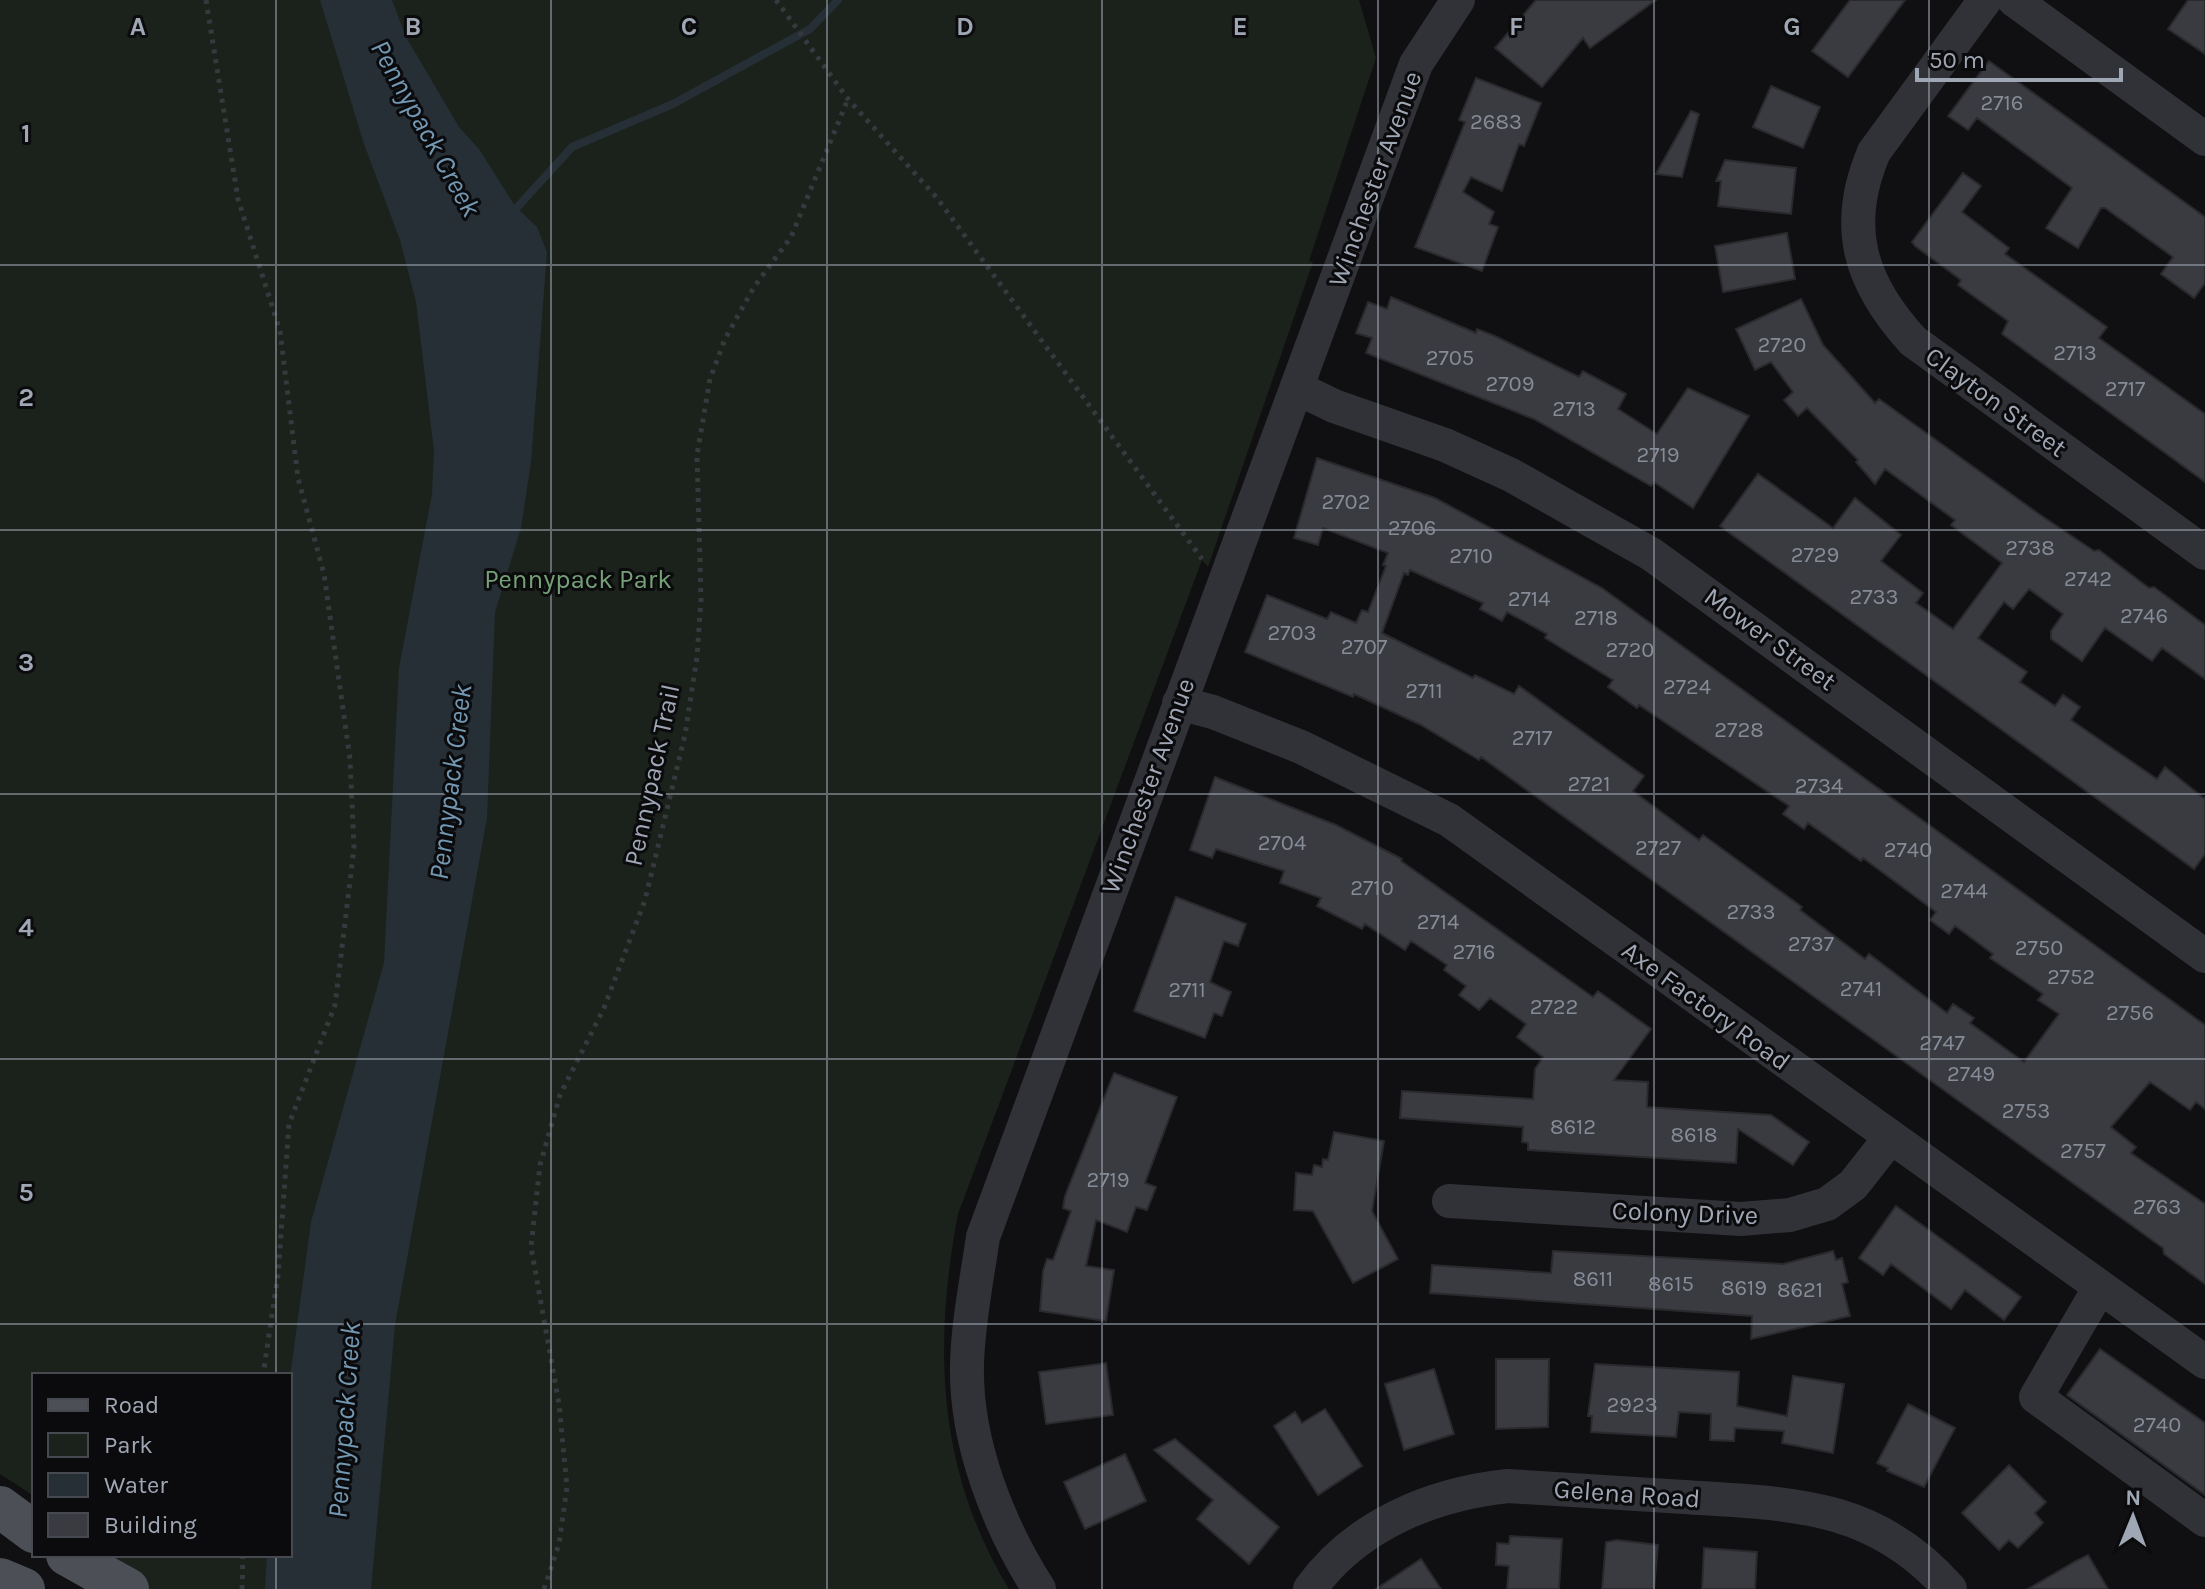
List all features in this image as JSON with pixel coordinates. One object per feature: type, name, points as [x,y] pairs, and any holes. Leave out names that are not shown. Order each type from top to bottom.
[{"type":"main road","points":[[0,1507],[32,1531]]},
{"type":"main road","points":[[71,1557],[128,1589]]},
{"type":"main road","points":[[0,1579],[24,1589]]},
{"type":"street","name":"Winchester Avenue","points":[[1039,1589],[999,1515],[973,1420],[967,1366],[983,1237],[1416,64],[1458,0]]},
{"type":"street","name":"Clayton Street","points":[[1985,0],[1874,152],[1863,176],[1859,203],[1859,246],[1869,283],[1889,315],[1913,341],[2205,553]]},
{"type":"street","points":[[2014,0],[2205,139]]},
{"type":"street","name":"Mower Street","points":[[1297,388],[1334,406],[1445,445],[1511,475],[1651,554],[2205,956]]},
{"type":"street","name":"Axe Factory Road","points":[[1179,703],[1213,712],[1301,747],[1449,820],[2205,1362]]},
{"type":"street","name":"Colony Drive","points":[[1449,1201],[1741,1219],[1790,1215],[1827,1204],[1853,1185],[1890,1138]]},
{"type":"street","points":[[2100,1287],[2036,1397],[2205,1520]]},
{"type":"street","name":"Gelena Road","points":[[1310,1589],[1350,1547],[1386,1521],[1470,1490],[1508,1486],[1800,1505],[1873,1528],[1911,1552],[1950,1589]]},
{"type":"path","points":[[206,0],[238,199],[280,331],[298,478],[324,574],[350,759],[354,848],[335,1005],[289,1124],[278,1275],[263,1373]]},
{"type":"path","points":[[776,0],[848,99],[937,198],[1222,586]]},
{"type":"path","name":"Pennypack Trail","points":[[544,1589],[559,1544],[567,1487],[559,1404],[531,1247],[540,1165],[560,1095],[604,1008],[645,900],[685,735],[697,657],[701,599],[697,455],[710,379],[725,339],[754,287],[791,237],[848,99]]},
{"type":"path","points":[[242,1589],[243,1557]]},
{"type":"green space","name":"Pennypack Park","points":[[0,0],[1359,0],[1376,58],[1309,261],[1313,262],[1208,567],[1202,560],[958,1214],[945,1312],[947,1407],[967,1499],[985,1544],[1009,1589],[122,1589],[135,1571],[115,1557],[292,1557],[292,1373],[32,1373],[32,1495],[0,1474]]},
{"type":"water","name":"Pennypack Creek","points":[[320,0],[392,0],[406,37],[459,127],[479,149],[515,206],[537,227],[547,252],[531,462],[521,528],[495,612],[487,818],[395,1325],[371,1589],[265,1589],[267,1557],[292,1557],[291,1373],[311,1222],[384,963],[399,668],[432,494],[434,451],[416,302],[400,240],[364,144]]},
{"type":"building","points":[[1536,0],[1656,0],[1590,48],[1583,38],[1542,87],[1495,48]]},
{"type":"building","points":[[1850,0],[1905,0],[1848,77],[1812,51]]},
{"type":"building","points":[[2188,0],[2205,0],[2205,54],[2168,29]]},
{"type":"building","points":[[1989,61],[2205,217],[2205,283],[2194,298],[2161,274],[2173,257],[2105,208],[2101,208],[2078,248],[2046,228],[2072,188],[1977,118],[1968,130],[1948,116]]},
{"type":"building","points":[[1476,78],[1541,103],[1524,146],[1519,144],[1502,191],[1471,177],[1463,192],[1494,212],[1489,224],[1498,227],[1482,271],[1415,247],[1465,122],[1459,120]]},
{"type":"building","points":[[1771,86],[1820,107],[1803,148],[1753,127]]},
{"type":"building","points":[[1691,111],[1699,114],[1682,177],[1656,174]]},
{"type":"building","points":[[1725,160],[1796,168],[1791,214],[1718,206],[1721,181],[1716,181]]},
{"type":"building","points":[[1963,173],[1981,186],[1962,212],[2009,248],[2005,254],[2107,327],[2099,338],[2205,414],[2205,482],[2002,334],[2008,321],[1958,285],[1961,280],[1915,246],[1912,242]]},
{"type":"building","points":[[1787,233],[1795,279],[1723,292],[1715,246]]},
{"type":"building","points":[[1391,297],[1476,333],[1477,329],[1495,336],[1579,377],[1583,371],[1626,394],[1618,409],[1657,434],[1688,388],[1749,416],[1693,508],[1654,482],[1651,486],[1534,419],[1366,353],[1372,338],[1356,333],[1368,302],[1387,309]]},
{"type":"building","points":[[1801,299],[1823,345],[1875,403],[1879,399],[2039,514],[2094,551],[2099,550],[2205,625],[2205,679],[2162,648],[2152,661],[2105,628],[2082,661],[2051,639],[2051,631],[2063,614],[2029,589],[2013,609],[2004,602],[1978,638],[2027,672],[2020,682],[2055,706],[2063,695],[2080,707],[2071,720],[2157,779],[2165,767],[2205,799],[2205,854],[2194,869],[1720,526],[1758,474],[1833,528],[1855,498],[1901,535],[1881,561],[1923,593],[1916,603],[1953,629],[2002,563],[1951,525],[1955,520],[1885,469],[1875,484],[1856,462],[1858,460],[1807,408],[1798,416],[1784,400],[1793,392],[1771,362],[1755,370],[1736,329]]},
{"type":"building","points":[[1317,458],[1435,498],[1602,588],[2205,1025],[2205,1109],[2196,1102],[2190,1110],[2150,1082],[2111,1127],[2136,1147],[2131,1153],[2205,1204],[2205,1284],[2164,1254],[2163,1248],[1481,757],[1479,760],[1421,725],[1354,694],[1353,697],[1245,652],[1267,595],[1327,619],[1331,612],[1356,623],[1362,610],[1368,612],[1388,553],[1323,528],[1318,545],[1294,538]],"holes":[[[1410,570],[1483,603],[1480,609],[1502,621],[1507,612],[1547,634],[1545,638],[1613,680],[1608,687],[1789,806],[1783,814],[1804,829],[1808,823],[1861,861],[1863,858],[1936,912],[1930,920],[1949,934],[1955,926],[1993,954],[1990,958],[2043,994],[2038,1000],[2059,1014],[2024,1062],[1970,1023],[1974,1018],[1953,1004],[1947,1013],[1869,954],[1865,959],[1800,910],[1802,907],[1703,835],[1699,840],[1633,791],[1644,776],[1519,686],[1514,694],[1475,675],[1473,678],[1382,633],[1404,573],[1408,575]]]},
{"type":"building","points":[[1215,777],[1336,825],[1402,859],[1593,997],[1598,991],[1651,1029],[1614,1080],[1648,1082],[1647,1107],[1771,1115],[1809,1142],[1793,1165],[1738,1129],[1736,1163],[1528,1150],[1528,1143],[1522,1142],[1523,1127],[1400,1118],[1402,1091],[1533,1099],[1535,1069],[1543,1057],[1517,1037],[1526,1024],[1490,998],[1479,1010],[1459,995],[1466,986],[1444,970],[1447,965],[1411,941],[1405,950],[1365,924],[1362,929],[1317,906],[1321,898],[1280,883],[1284,871],[1216,849],[1212,858],[1190,850]]},
{"type":"building","points":[[1176,897],[1246,924],[1238,946],[1224,941],[1210,982],[1231,992],[1222,1016],[1214,1013],[1205,1038],[1134,1011]]},
{"type":"building","points":[[1114,1073],[1177,1097],[1145,1183],[1156,1187],[1147,1210],[1136,1207],[1127,1232],[1096,1220],[1086,1266],[1114,1270],[1106,1321],[1040,1311],[1043,1271],[1047,1259],[1053,1260],[1071,1211],[1063,1208],[1065,1196]]},
{"type":"building","points":[[1334,1132],[1384,1141],[1372,1211],[1398,1259],[1353,1283],[1313,1211],[1294,1210],[1296,1173],[1312,1175],[1314,1165],[1322,1167],[1323,1159],[1328,1160]]},
{"type":"building","points":[[1896,1206],[2021,1297],[2004,1320],[1965,1290],[1951,1309],[1891,1264],[1883,1275],[1859,1258]]},
{"type":"building","points":[[1553,1251],[1783,1264],[1833,1251],[1836,1260],[1842,1258],[1848,1282],[1842,1284],[1850,1316],[1751,1339],[1752,1316],[1430,1293],[1432,1265],[1551,1273]]},
{"type":"building","points":[[2100,1349],[2205,1423],[2205,1495],[2067,1395]]},
{"type":"building","points":[[1496,1359],[1549,1359],[1548,1427],[1496,1429]]},
{"type":"building","points":[[1106,1363],[1113,1415],[1046,1424],[1039,1372]]},
{"type":"building","points":[[1595,1364],[1739,1372],[1737,1406],[1787,1416],[1793,1376],[1844,1384],[1833,1453],[1782,1443],[1784,1431],[1735,1428],[1734,1441],[1710,1440],[1711,1414],[1679,1412],[1676,1437],[1591,1432],[1592,1416],[1588,1416]]},
{"type":"building","points":[[1434,1369],[1454,1434],[1404,1450],[1385,1384]]},
{"type":"building","points":[[1908,1404],[1955,1428],[1924,1487],[1887,1471],[1888,1468],[1877,1463]]},
{"type":"building","points":[[1325,1409],[1362,1466],[1318,1495],[1274,1426],[1295,1412],[1302,1423]]},
{"type":"building","points":[[1175,1439],[1279,1527],[1249,1564],[1197,1519],[1213,1500],[1154,1450]]},
{"type":"building","points":[[1125,1454],[1146,1501],[1085,1529],[1064,1482]]},
{"type":"building","points":[[2009,1465],[2046,1502],[2035,1513],[2043,1523],[2018,1548],[2009,1540],[1999,1550],[1962,1513]]},
{"type":"building","points":[[1510,1536],[1562,1539],[1559,1589],[1507,1589],[1509,1566],[1496,1565],[1497,1543],[1509,1544]]},
{"type":"building","points":[[1617,1540],[1658,1545],[1654,1589],[1602,1589],[1606,1542]]},
{"type":"building","points":[[1704,1548],[1757,1552],[1755,1589],[1702,1589]]},
{"type":"building","points":[[2088,1555],[2108,1589],[2028,1589],[2076,1561]]},
{"type":"building","points":[[1421,1559],[1441,1589],[1376,1589]]},
{"type":"waterway","points":[[512,213],[572,147],[673,104],[810,29],[838,0]]}]
